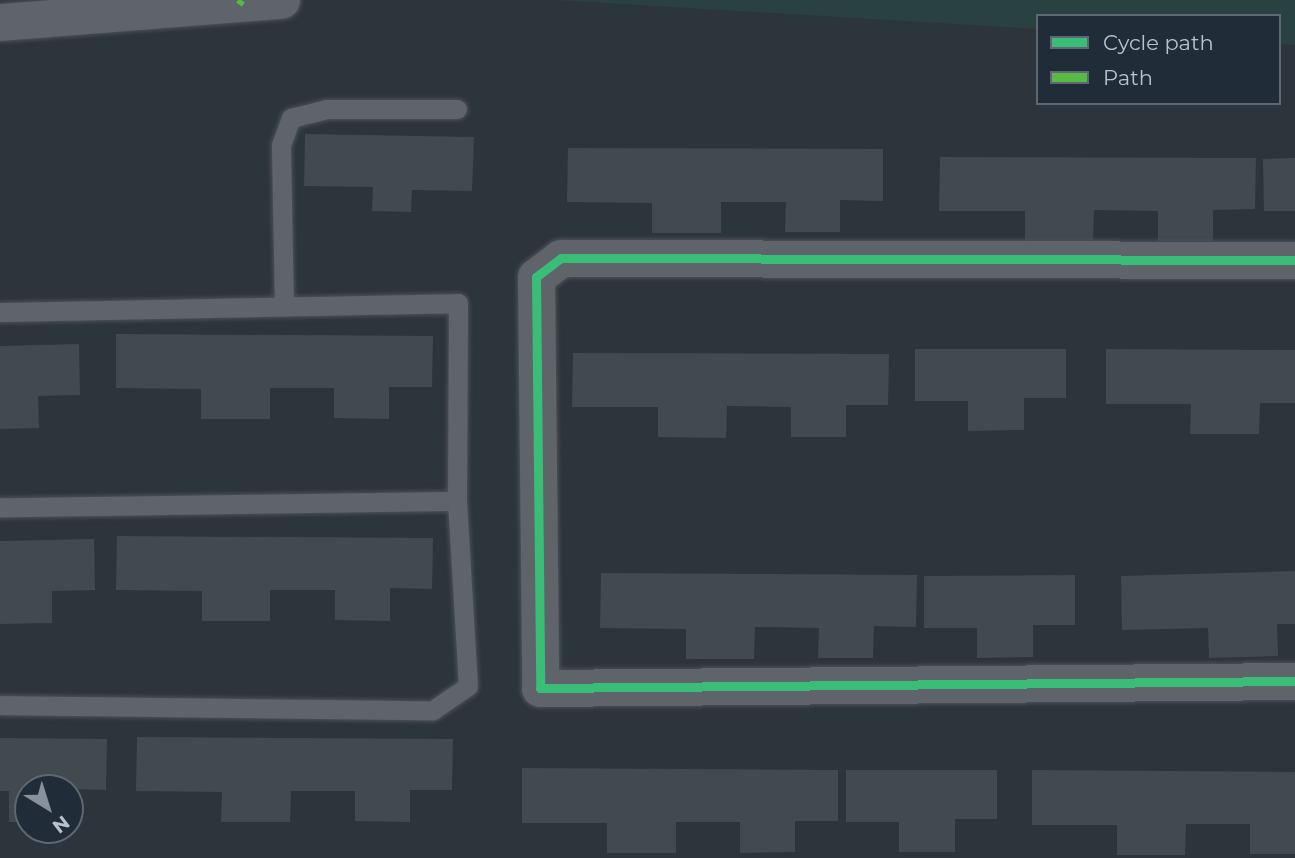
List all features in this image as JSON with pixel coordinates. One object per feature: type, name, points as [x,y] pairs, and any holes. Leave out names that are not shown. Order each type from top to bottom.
[{"type":"street","points":[[0,22],[281,0]]},
{"type":"street","points":[[1295,260],[561,258],[536,277],[540,688],[1295,681]]},
{"type":"lane","points":[[284,306],[281,145],[291,118],[326,109],[457,109]]},
{"type":"lane","points":[[0,312],[458,303],[457,501],[468,686],[433,710],[0,705]]},
{"type":"lane","points":[[0,506],[457,501]]},
{"type":"green space","points":[[557,0],[1295,0],[1295,45],[1281,44],[1281,14],[1036,14],[1036,29]]},
{"type":"building","points":[[305,134],[474,137],[472,191],[412,190],[411,212],[372,211],[373,187],[304,186]]},
{"type":"building","points":[[568,148],[883,149],[883,201],[840,200],[840,232],[785,232],[786,202],[721,202],[721,233],[652,233],[652,203],[567,202]]},
{"type":"building","points":[[940,157],[1256,158],[1255,209],[1213,210],[1213,241],[1158,241],[1158,211],[1094,210],[1093,242],[1025,241],[1025,211],[939,211]]},
{"type":"building","points":[[1295,158],[1295,211],[1264,211],[1263,159]]},
{"type":"building","points":[[116,334],[433,336],[432,387],[389,387],[389,419],[334,418],[334,388],[270,388],[270,419],[201,419],[201,389],[116,388]]},
{"type":"building","points":[[79,344],[80,395],[38,396],[39,428],[0,429],[0,346]]},
{"type":"building","points":[[915,349],[1066,349],[1066,398],[1024,398],[1024,430],[968,431],[968,401],[915,401]]},
{"type":"building","points":[[1106,349],[1295,350],[1295,403],[1260,403],[1259,434],[1190,434],[1191,404],[1106,404]]},
{"type":"building","points":[[573,353],[889,354],[888,405],[846,405],[846,437],[791,437],[791,407],[727,406],[726,438],[658,437],[658,407],[572,407]]},
{"type":"building","points":[[117,536],[433,538],[432,589],[390,588],[390,621],[335,620],[335,590],[270,590],[270,621],[202,621],[202,591],[116,590]]},
{"type":"building","points":[[94,539],[95,590],[52,591],[52,623],[0,624],[0,541]]},
{"type":"building","points":[[1295,571],[1295,624],[1277,624],[1278,656],[1209,658],[1208,628],[1122,630],[1121,576]]},
{"type":"building","points":[[601,573],[917,575],[916,627],[874,626],[873,658],[818,658],[819,628],[755,627],[754,659],[686,659],[686,629],[600,628]]},
{"type":"building","points":[[1075,575],[1075,625],[1033,625],[1033,657],[977,658],[977,628],[924,628],[924,576]]},
{"type":"building","points":[[137,737],[453,739],[452,790],[410,790],[410,822],[355,821],[355,791],[291,791],[290,822],[221,822],[222,792],[136,791]]},
{"type":"building","points":[[0,738],[107,739],[106,790],[84,789],[84,774],[14,774],[14,822],[9,822],[9,791],[0,791]]},
{"type":"building","points":[[522,768],[838,770],[838,821],[795,821],[795,852],[740,853],[740,822],[676,822],[676,853],[607,853],[607,823],[522,823]]},
{"type":"building","points":[[846,770],[997,770],[997,819],[955,819],[955,852],[899,852],[899,822],[846,822]]},
{"type":"building","points":[[1032,770],[1295,772],[1295,854],[1250,854],[1250,824],[1186,824],[1185,855],[1117,855],[1117,825],[1032,825]]},
{"type":"marked path","points":[[239,4],[242,0]]},
{"type":"cycle path","points":[[1295,260],[561,258],[536,277],[540,688],[1295,681]]}]
